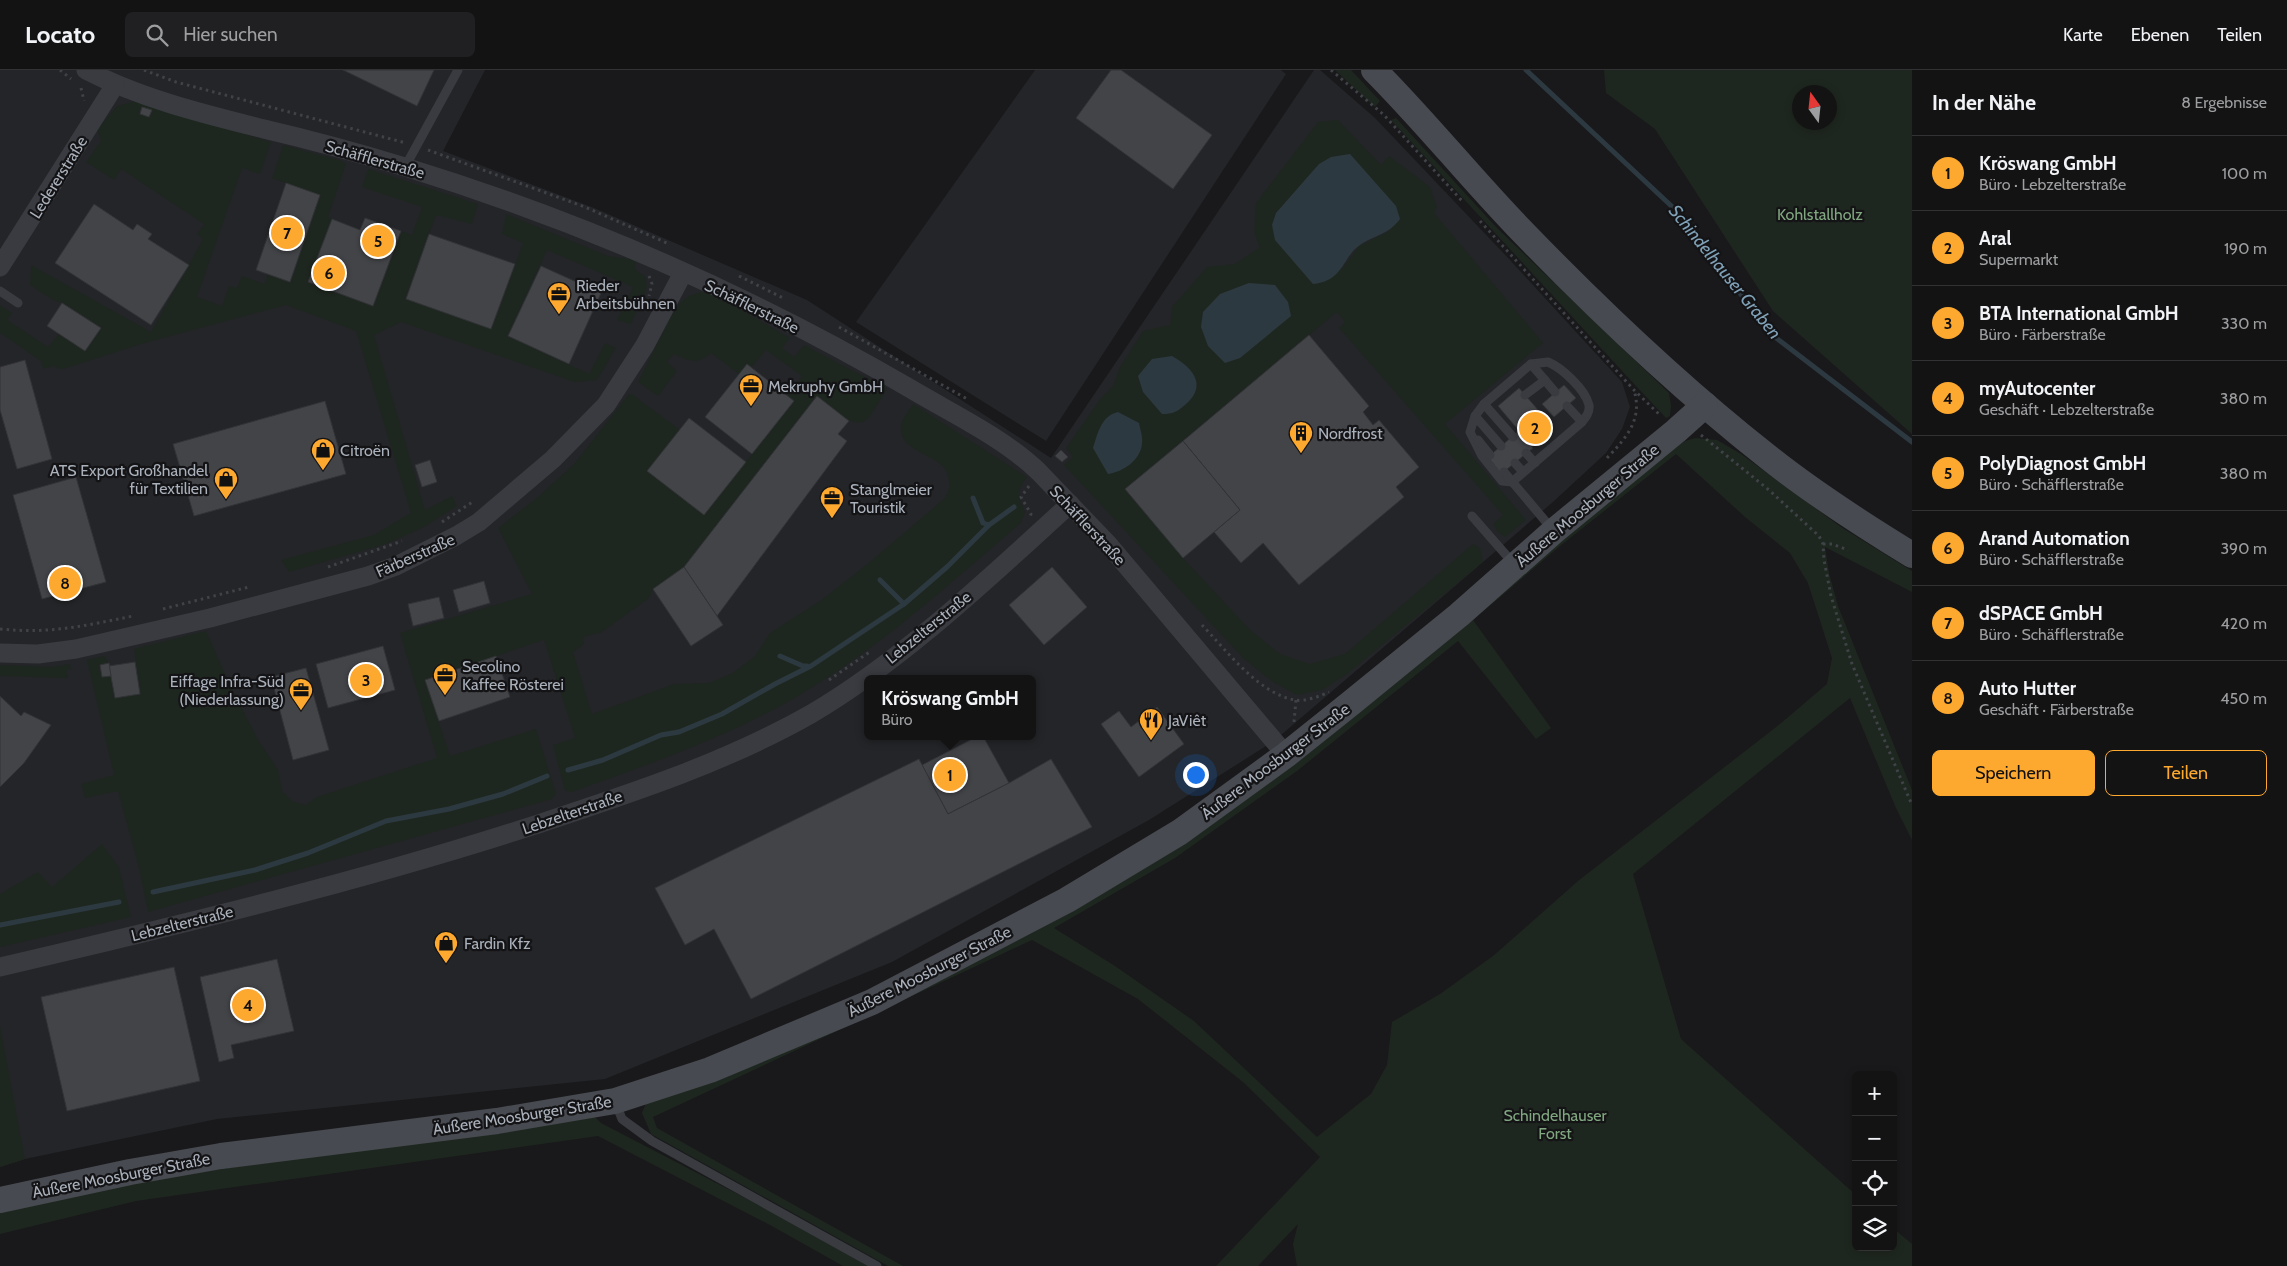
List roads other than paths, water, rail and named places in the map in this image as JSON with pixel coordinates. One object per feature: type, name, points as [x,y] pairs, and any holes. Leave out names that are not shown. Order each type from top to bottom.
[{"type":"street","points":[[1374,70],[1517,226],[1610,318],[1705,405],[1769,458],[1838,507],[1912,555]]},
{"type":"street","name":"Schäfflerstraße","points":[[80,79],[115,85],[199,112],[405,167],[495,197],[644,254],[762,309],[870,366],[1026,459],[1109,545],[1280,748]]},
{"type":"street","name":"Ledererstraße","points":[[0,267],[115,85]]},
{"type":"street","name":"Färberstraße","points":[[0,653],[38,654],[76,649],[210,618],[368,576],[396,566],[456,536],[479,522],[553,459],[606,405],[645,346],[683,273]]},
{"type":"street","name":"Äußere Moosburger Straße","points":[[0,1200],[122,1173],[221,1156],[507,1120],[615,1101],[710,1070],[872,1002],[1067,900],[1172,837],[1280,748],[1451,621],[1514,565],[1705,405]]},
{"type":"street","name":"Lebzelterstraße","points":[[868,675],[935,623],[1070,504]]},
{"type":"street","name":"Lebzelterstraße","points":[[0,967],[167,928],[445,854],[694,770],[811,713],[864,678]]},
{"type":"lane","points":[[405,167],[458,70]]},
{"type":"lane","points":[[0,291],[18,303]]},
{"type":"lane","points":[[1548,362],[1560,367],[1584,394],[1589,405],[1588,414],[1582,422],[1512,482],[1502,481],[1482,456],[1470,432],[1475,416],[1484,404],[1531,364],[1548,362]]},
{"type":"lane","points":[[1531,364],[1556,392]]},
{"type":"lane","points":[[1525,395],[1545,380]]},
{"type":"lane","points":[[1484,404],[1500,416],[1512,437]]},
{"type":"lane","points":[[1567,406],[1582,422]]},
{"type":"lane","points":[[1475,416],[1501,446]]},
{"type":"lane","points":[[1470,432],[1490,455]]},
{"type":"lane","points":[[1526,453],[1535,463]]},
{"type":"lane","points":[[1515,463],[1523,472]]},
{"type":"lane","points":[[1504,472],[1554,531]]},
{"type":"lane","points":[[1472,516],[1514,565]]},
{"type":"lane","points":[[615,1101],[622,1119],[652,1142],[877,1266]]},
{"type":"waterway","name":"Schindelhauser Graben","points":[[1526,70],[1681,215],[1771,334],[1912,442]]},
{"type":"waterway","points":[[973,498],[983,523],[989,525]]},
{"type":"waterway","points":[[568,770],[603,760],[661,735],[679,732],[722,714],[811,666],[904,604],[947,567],[989,525],[1014,507]]},
{"type":"waterway","points":[[880,580],[904,604]]},
{"type":"waterway","points":[[780,656],[807,666]]},
{"type":"waterway","points":[[153,892],[255,870],[308,853],[386,821],[449,809],[503,794],[547,776]]},
{"type":"waterway","points":[[0,925],[119,902]]},
{"type":"place","name":"dSPACE GmbH","points":[[287,233]]},
{"type":"place","name":"PolyDiagnost GmbH","points":[[378,241]]},
{"type":"place","name":"Arand Automation","points":[[329,273]]},
{"type":"place","name":"Rieder Arbeitsbühnen","points":[[559,315]]},
{"type":"place","name":"Mekruphy GmbH","points":[[751,407]]},
{"type":"place","name":"Aral","points":[[1535,428]]},
{"type":"place","name":"Nordfrost","points":[[1301,454]]},
{"type":"place","name":"Citroën","points":[[323,471]]},
{"type":"place","name":"ATS Export Großhandel für Textilien","points":[[226,500]]},
{"type":"place","name":"Stanglmeier Touristik","points":[[832,519]]},
{"type":"place","name":"Auto Hutter","points":[[65,583]]},
{"type":"place","name":"BTA International GmbH","points":[[366,680]]},
{"type":"place","name":"Secolino Kaffee Rösterei","points":[[445,696]]},
{"type":"place","name":"Eiffage Infra-Süd (Niederlassung)","points":[[301,711]]},
{"type":"place","name":"JaViêt","points":[[1151,741]]},
{"type":"place","name":"Kröswang GmbH","points":[[950,775]]},
{"type":"place","name":"Fardin Kfz","points":[[446,964]]},
{"type":"place","name":"myAutocenter","points":[[248,1005]]},
{"type":"park label","name":"Kohlstallholz","points":[[1820,214]]},
{"type":"park label","name":"Schindelhauser Forst","points":[[1555,1124]]}]
